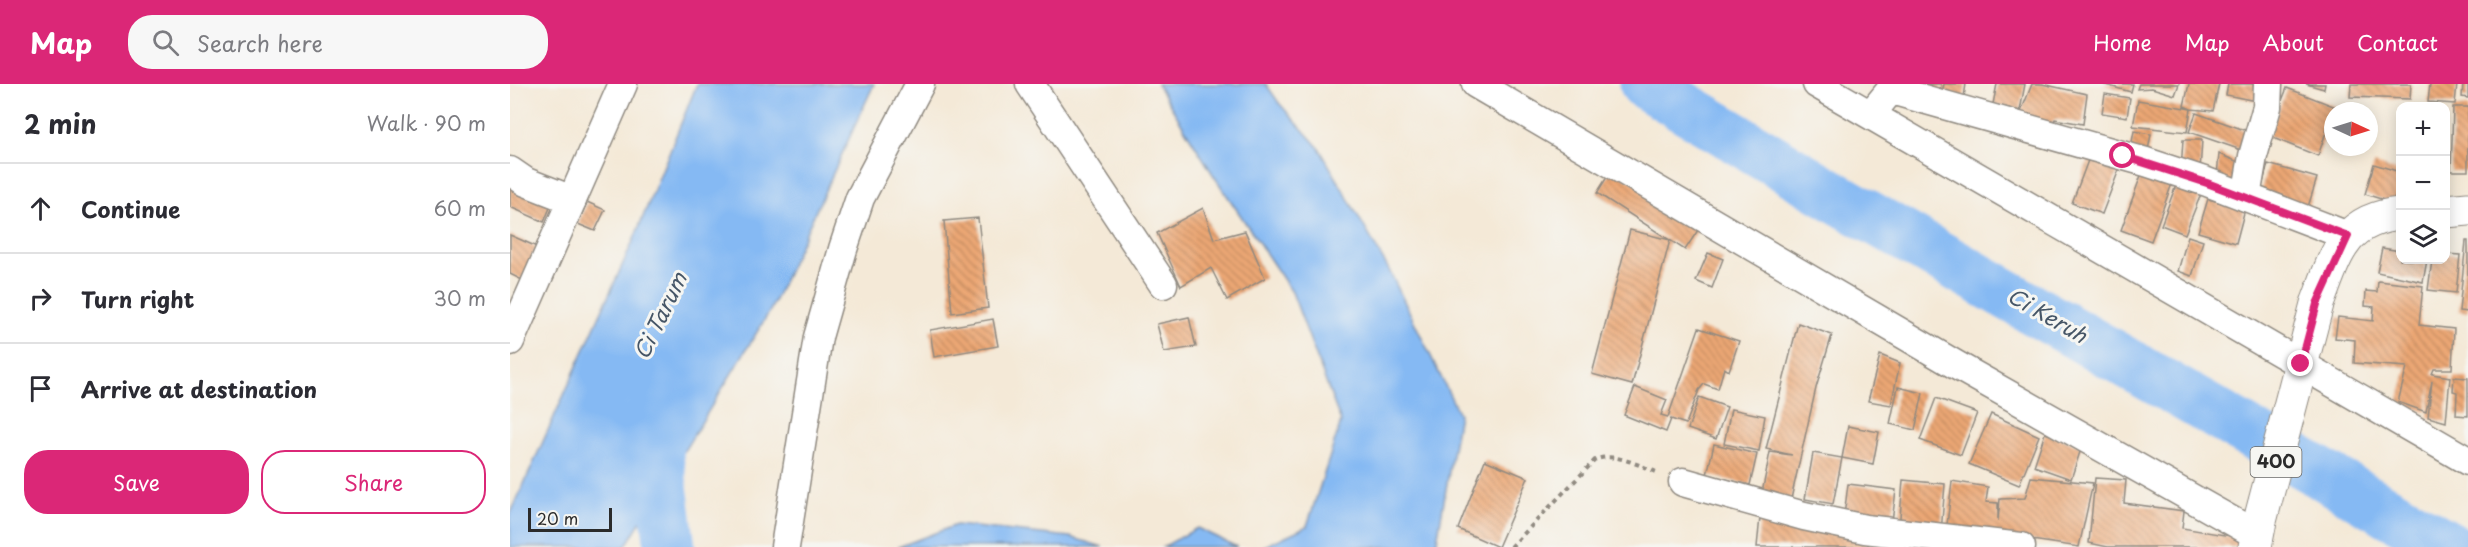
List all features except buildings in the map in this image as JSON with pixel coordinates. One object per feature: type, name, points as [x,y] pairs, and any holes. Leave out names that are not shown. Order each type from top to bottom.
[{"type":"main road","points":[[2450,211],[2468,209]]},
{"type":"main road","points":[[2348,236],[2358,227],[2396,215]]},
{"type":"main road","name":"400","points":[[2257,539],[2317,304],[2348,236]]},
{"type":"street","points":[[510,341],[623,84]]},
{"type":"street","points":[[785,547],[818,337],[843,249],[860,198],[920,84]]},
{"type":"street","points":[[1030,84],[1163,284]]},
{"type":"street","points":[[1476,84],[2257,539]]},
{"type":"street","points":[[1817,84],[2468,461]]},
{"type":"street","points":[[2246,197],[2253,156],[2267,107],[2268,84]]},
{"type":"street","points":[[1871,114],[1889,92],[1895,91],[2146,162],[2348,236]]},
{"type":"street","points":[[510,171],[526,182],[572,201]]},
{"type":"street","points":[[1683,482],[1804,516],[1865,529],[2021,547]]},
{"type":"path","points":[[1511,547],[1595,460],[1603,456],[1613,457],[1683,482]]},
{"type":"water","name":"Ci Tarum","points":[[697,84],[874,84],[770,311],[625,547],[510,547],[510,515],[634,239]]},
{"type":"water","points":[[1157,84],[1266,84],[1279,103],[1319,148],[1389,270],[1459,414],[1436,547],[1263,547],[1307,526],[1341,422],[1292,292],[1214,176]]},
{"type":"water","points":[[956,525],[1070,537],[1103,547],[898,547]]},
{"type":"water","points":[[1197,528],[1237,547],[1163,547]]},
{"type":"waterway","name":"Ci Keruh","points":[[1645,84],[1846,203],[2450,547]]},
{"type":"waterway","points":[[653,419],[670,547]]},
{"type":"route","points":[[2123,156],[2207,183],[2348,236],[2341,247],[2317,304],[2301,364]]}]
